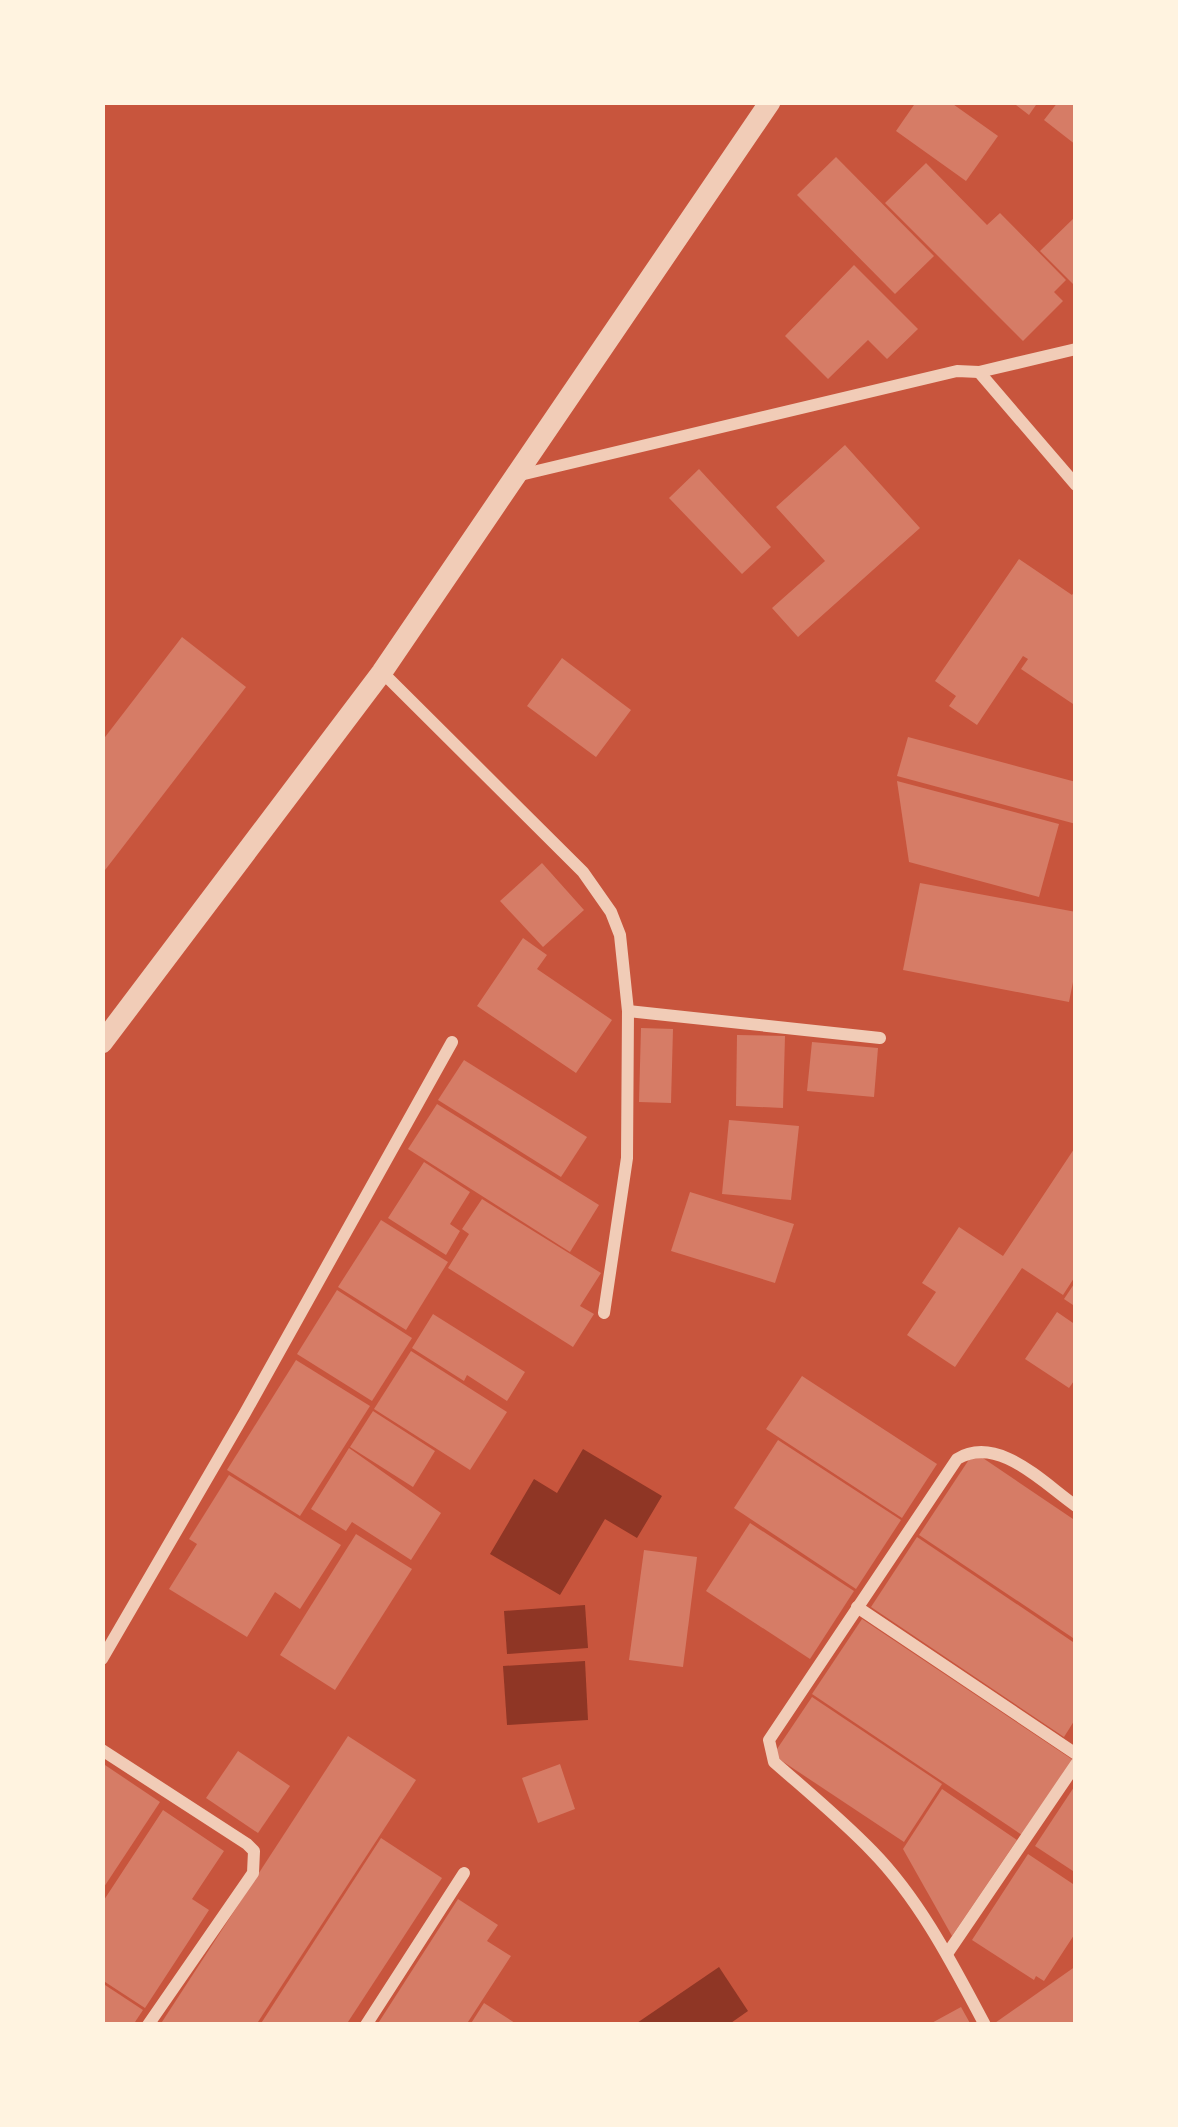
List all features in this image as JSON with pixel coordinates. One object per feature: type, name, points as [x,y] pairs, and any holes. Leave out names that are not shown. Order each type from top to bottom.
[{"type":"street","points":[[102,1043],[382,672],[770,102]]},
{"type":"street","points":[[514,477],[958,371],[979,373],[1076,350]]},
{"type":"street","points":[[979,373],[1076,485]]},
{"type":"street","points":[[382,672],[598,892],[620,935],[628,1011],[625,1191],[604,1313]]},
{"type":"street","points":[[628,1011],[880,1037]]},
{"type":"street","points":[[102,1659],[452,1042]]},
{"type":"street","points":[[985,2025],[947,1954],[873,1852],[774,1762],[769,1751],[773,1730],[957,1460],[972,1451],[1001,1454],[1076,1506]]},
{"type":"street","points":[[857,1607],[1076,1754]]},
{"type":"street","points":[[102,1750],[247,1844],[256,1861],[253,1873],[148,2025]]},
{"type":"street","points":[[947,1954],[1076,1764]]},
{"type":"street","points":[[366,2025],[464,1873]]},
{"type":"shaded area","points":[[583,1449],[662,1496],[637,1538],[605,1519],[560,1595],[490,1554],[534,1479],[557,1493]]},
{"type":"shaded area","points":[[585,1605],[588,1648],[507,1654],[504,1611]]},
{"type":"shaded area","points":[[585,1661],[588,1720],[507,1725],[503,1666]]},
{"type":"shaded area","points":[[719,1967],[748,2011],[728,2025],[634,2025]]},
{"type":"building","points":[[916,102],[950,102],[998,136],[966,181],[896,131]]},
{"type":"building","points":[[1012,102],[1038,102],[1029,115]]},
{"type":"building","points":[[1058,102],[1076,102],[1076,145],[1044,120]]},
{"type":"building","points":[[836,157],[934,256],[895,294],[797,195]]},
{"type":"building","points":[[926,163],[987,225],[1000,213],[1066,280],[1054,292],[1063,301],[1023,341],[885,203]]},
{"type":"building","points":[[1076,216],[1076,287],[1040,251]]},
{"type":"building","points":[[854,265],[918,329],[887,359],[868,340],[828,379],[785,336]]},
{"type":"building","points":[[845,445],[920,528],[798,637],[772,608],[825,561],[776,507]]},
{"type":"building","points":[[699,469],[771,547],[742,574],[669,498]]},
{"type":"building","points":[[1019,559],[1072,595],[1076,589],[1076,706],[1021,669],[1028,659],[1023,656],[977,725],[949,706],[956,696],[935,681]]},
{"type":"building","points":[[182,637],[246,687],[102,874],[102,741]]},
{"type":"building","points":[[562,658],[631,710],[596,757],[527,706]]},
{"type":"building","points":[[908,737],[1076,782],[1076,824],[897,776]]},
{"type":"building","points":[[897,781],[1059,824],[1039,897],[909,862]]},
{"type":"building","points":[[542,863],[584,910],[543,947],[500,901]]},
{"type":"building","points":[[920,883],[1076,912],[1076,967],[1069,1002],[903,970]]},
{"type":"building","points":[[523,938],[547,955],[537,969],[612,1020],[576,1073],[477,1006]]},
{"type":"building","points":[[641,1028],[673,1029],[671,1103],[639,1102]]},
{"type":"building","points":[[737,1035],[785,1036],[783,1108],[736,1106]]},
{"type":"building","points":[[812,1042],[878,1048],[874,1097],[807,1091]]},
{"type":"building","points":[[464,1060],[587,1137],[561,1177],[438,1100]]},
{"type":"building","points":[[437,1104],[599,1205],[570,1252],[408,1149]]},
{"type":"building","points":[[729,1120],[799,1126],[791,1200],[722,1194]]},
{"type":"building","points":[[1076,1146],[1076,1275],[1063,1295],[1022,1268],[955,1367],[907,1335],[936,1292],[922,1283],[959,1227],[1003,1256]]},
{"type":"building","points":[[424,1162],[470,1192],[450,1224],[460,1231],[446,1255],[388,1218]]},
{"type":"building","points":[[690,1192],[794,1224],[775,1283],[671,1251]]},
{"type":"building","points":[[482,1199],[601,1273],[580,1306],[594,1314],[573,1347],[448,1268],[469,1234],[462,1229]]},
{"type":"building","points":[[381,1220],[448,1262],[406,1330],[338,1287]]},
{"type":"building","points":[[1076,1281],[1076,1307],[1064,1299]]},
{"type":"building","points":[[337,1290],[412,1338],[372,1401],[297,1354]]},
{"type":"building","points":[[1057,1312],[1076,1325],[1076,1378],[1069,1388],[1025,1359]]},
{"type":"building","points":[[433,1314],[525,1372],[507,1401],[412,1348]]},
{"type":"building","points":[[411,1351],[507,1412],[470,1470],[374,1409]]},
{"type":"building","points":[[296,1360],[370,1406],[300,1516],[227,1470]]},
{"type":"building","points":[[802,1376],[937,1464],[902,1518],[766,1429]]},
{"type":"building","points":[[373,1411],[435,1451],[413,1487],[350,1447]]},
{"type":"building","points":[[778,1440],[901,1520],[856,1589],[734,1508]]},
{"type":"building","points":[[349,1448],[441,1513],[411,1560],[352,1522],[346,1531],[311,1509]]},
{"type":"building","points":[[974,1452],[1076,1521],[1076,1640],[919,1535]]},
{"type":"building","points":[[229,1475],[341,1545],[300,1609],[275,1592],[247,1637],[169,1589],[197,1544],[189,1539]]},
{"type":"building","points":[[750,1523],[854,1591],[810,1659],[706,1591]]},
{"type":"building","points":[[356,1534],[412,1569],[335,1690],[280,1655]]},
{"type":"building","points":[[917,1537],[1076,1644],[1076,1718],[1064,1737],[871,1607]]},
{"type":"building","points":[[644,1550],[697,1557],[683,1667],[629,1660]]},
{"type":"building","points":[[862,1619],[1073,1760],[1022,1835],[812,1694]]},
{"type":"building","points":[[812,1697],[942,1784],[904,1842],[773,1755]]},
{"type":"building","points":[[348,1736],[416,1780],[256,2025],[160,2025]]},
{"type":"building","points":[[238,1751],[290,1786],[258,1833],[206,1798]]},
{"type":"building","points":[[102,1763],[160,1802],[102,1890]]},
{"type":"building","points":[[560,1764],[575,1809],[538,1823],[522,1778]]},
{"type":"building","points":[[1076,1784],[1076,1873],[1035,1846]]},
{"type":"building","points":[[942,1789],[1017,1840],[952,1936],[903,1849]]},
{"type":"building","points":[[163,1810],[224,1851],[192,1899],[209,1910],[145,2008],[102,1980],[102,1903]]},
{"type":"building","points":[[381,1838],[442,1878],[346,2025],[260,2025]]},
{"type":"building","points":[[1028,1854],[1076,1886],[1076,1932],[1044,1981],[1036,1976],[1034,1980],[972,1940]]},
{"type":"building","points":[[458,1899],[498,1925],[487,1941],[511,1956],[466,2025],[377,2025]]},
{"type":"building","points":[[1076,1966],[1076,2025],[992,2025]]},
{"type":"building","points":[[102,1983],[143,2010],[133,2025],[102,2025]]},
{"type":"building","points":[[484,2003],[518,2025],[470,2025]]},
{"type":"building","points":[[961,2007],[971,2025],[928,2025]]}]
